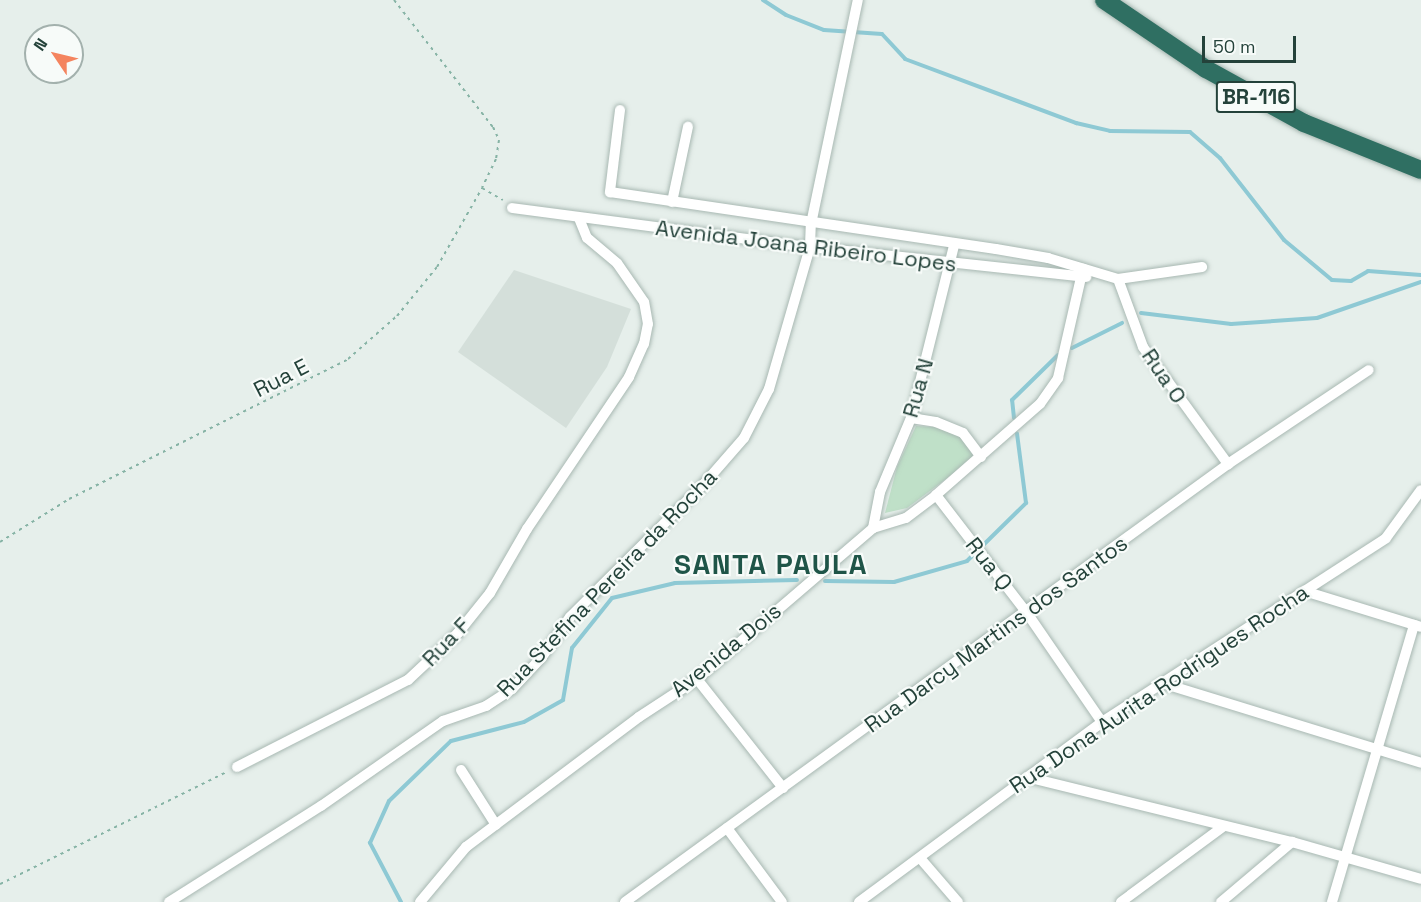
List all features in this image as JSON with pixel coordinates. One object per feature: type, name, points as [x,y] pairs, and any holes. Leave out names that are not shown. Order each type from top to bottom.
[{"type":"highway","name":"BR-116","points":[[1104,0],[1206,69],[1304,123],[1421,170]]},
{"type":"street","name":"Rua Stefina Pereira da Rocha","points":[[170,902],[321,806],[443,721],[486,706],[512,689],[542,657],[570,617],[703,485],[744,438],[769,389],[810,248],[811,224],[847,41],[858,0]]},
{"type":"street","name":"Avenida Joana Ribeiro Lopes","points":[[620,110],[610,192],[1048,258],[1082,273]]},
{"type":"street","points":[[672,202],[688,127]]},
{"type":"street","name":"Avenida Joana Ribeiro Lopes","points":[[512,208],[810,248],[952,264],[1082,273],[1118,279],[1202,267]]},
{"type":"street","name":"Rua F","points":[[237,767],[408,680],[458,633],[490,593],[533,520],[629,377],[646,334],[644,302],[617,263],[586,238],[579,218]]},
{"type":"street","name":"Rua N","points":[[873,528],[880,492],[911,418],[952,264],[954,245]]},
{"type":"street","name":"Avenida Dois","points":[[420,902],[460,854],[496,825],[639,717],[697,679],[873,528],[906,518],[936,495],[1040,404],[1058,378],[1082,273]]},
{"type":"street","name":"Rua O","points":[[1118,279],[1143,347],[1228,464]]},
{"type":"street","name":"Rua Darcy Martins dos Santos","points":[[625,902],[1027,613],[1228,464],[1369,370]]},
{"type":"street","points":[[911,418],[936,422],[963,434],[981,457]]},
{"type":"street","name":"Rua Dona Aurita Rodrigues Rocha","points":[[859,902],[1102,722],[1165,684],[1386,538],[1421,490]]},
{"type":"street","name":"Rua Q","points":[[936,495],[1027,613],[1102,722]]},
{"type":"street","points":[[1304,591],[1418,626],[1332,902]]},
{"type":"street","points":[[697,679],[783,788]]},
{"type":"street","points":[[1165,684],[1421,764]]},
{"type":"street","points":[[461,770],[496,825]]},
{"type":"street","points":[[1027,777],[1292,842],[1421,879]]},
{"type":"street","points":[[1120,902],[1224,826]]},
{"type":"street","points":[[727,828],[782,902]]},
{"type":"street","points":[[1221,902],[1292,842]]},
{"type":"street","points":[[920,858],[958,902]]},
{"type":"path","name":"Rua E","points":[[0,542],[69,499],[348,359],[397,316],[436,267],[482,188],[496,159],[498,140],[493,127],[394,0]]},
{"type":"path","points":[[482,188],[512,208]]},
{"type":"path","points":[[0,884],[237,767]]},
{"type":"shaded area","points":[[514,270],[631,309],[607,367],[566,428],[458,352]]},
{"type":"green space","points":[[916,426],[934,427],[964,438],[974,458],[907,508],[885,513],[897,467]]},
{"type":"waterway","points":[[763,0],[786,15],[824,30],[882,34],[905,59],[1076,123],[1110,131],[1190,132],[1220,158],[1284,240],[1332,280],[1351,281],[1368,271],[1421,275]]},
{"type":"waterway","points":[[1141,313],[1231,324],[1317,318],[1421,282]]},
{"type":"waterway","points":[[1072,348],[1122,323]]},
{"type":"waterway","points":[[1014,418],[1012,400],[1058,355]]},
{"type":"waterway","points":[[825,581],[894,582],[967,561],[1026,503],[1017,434]]},
{"type":"waterway","points":[[401,902],[370,843],[389,801],[451,741],[524,722],[563,700],[572,648],[612,598],[675,583],[797,580]]},
{"type":"district","name":"SANTA PAULA","points":[[771,564]]}]
